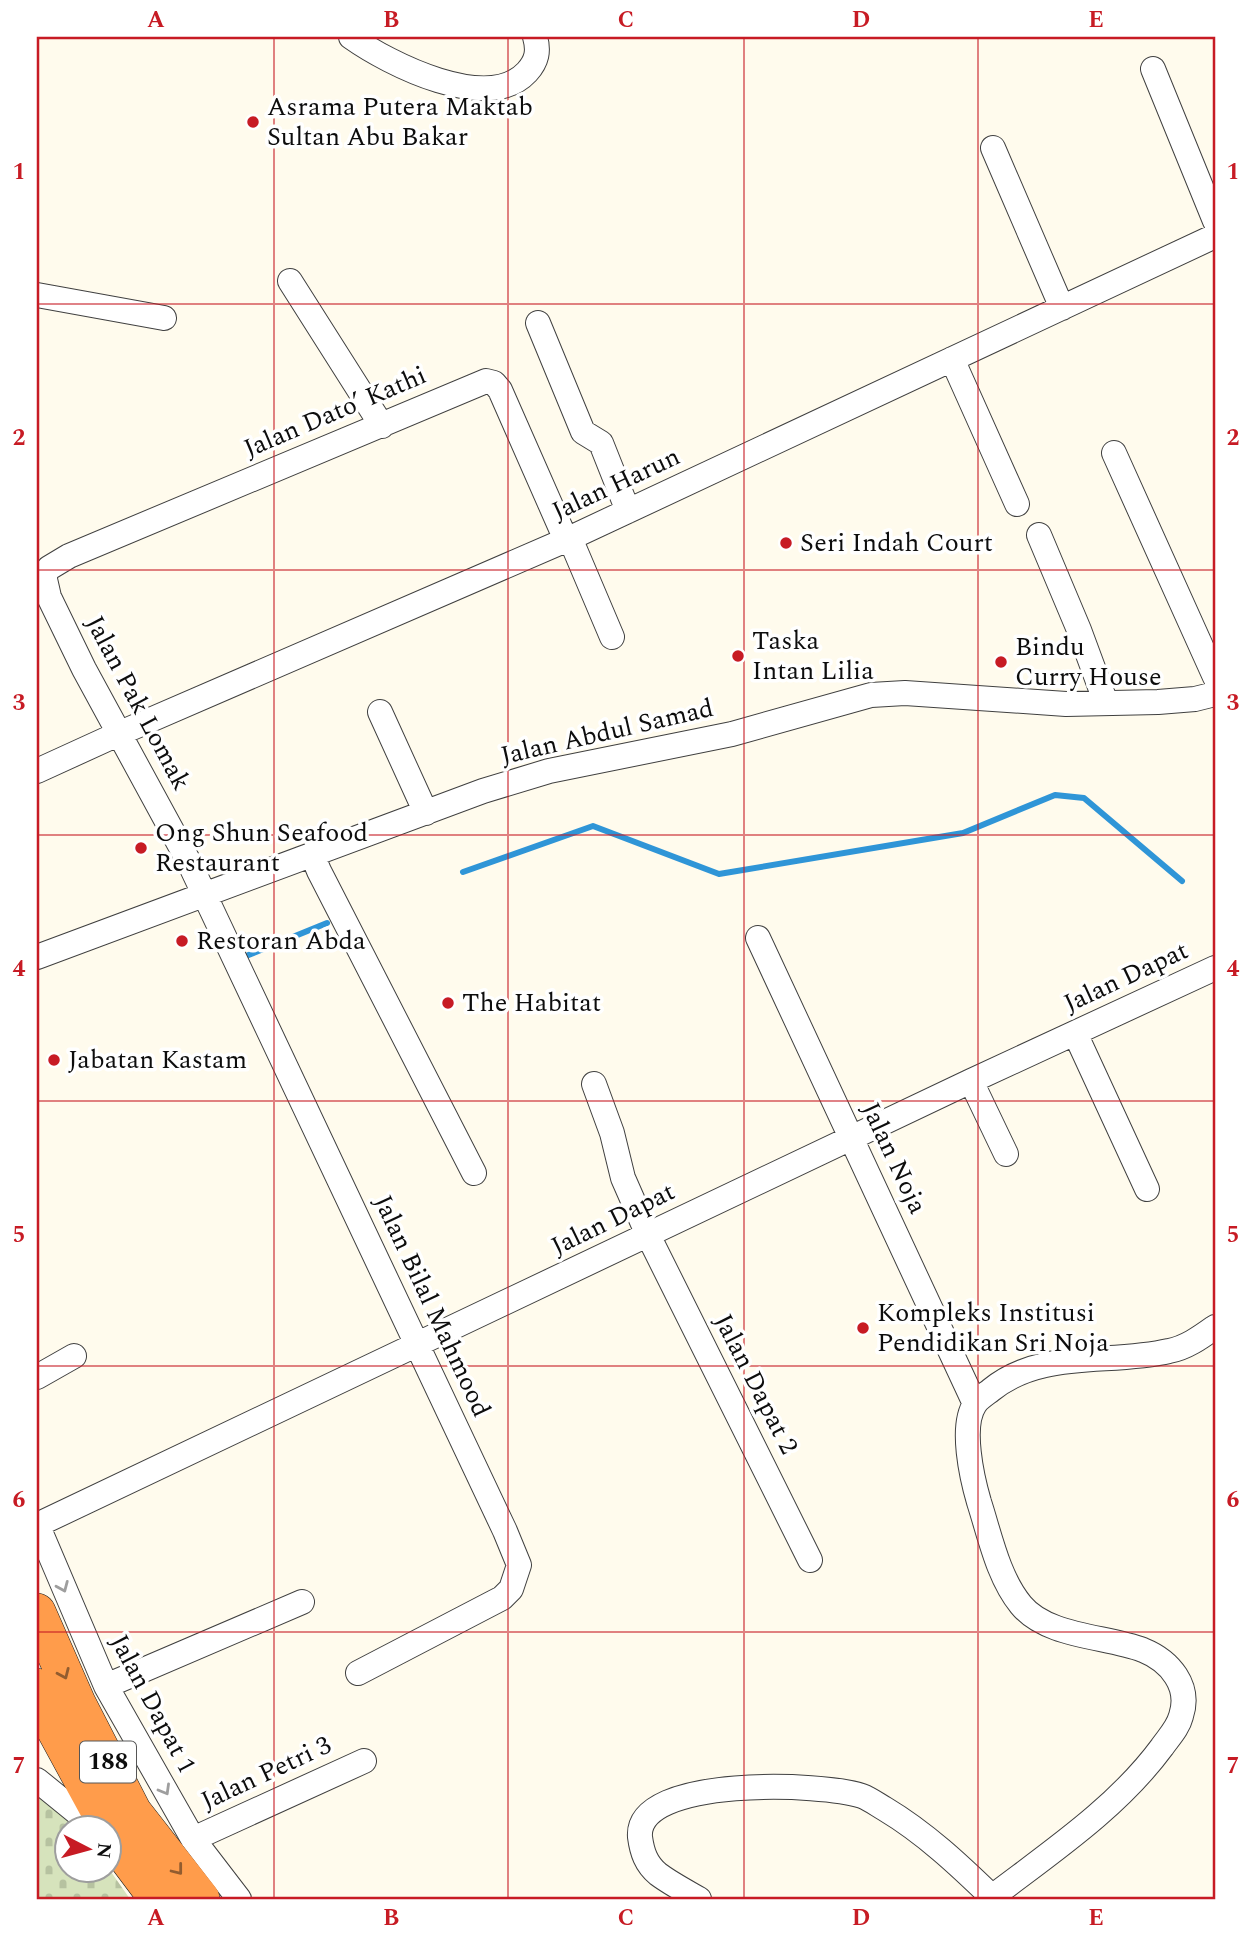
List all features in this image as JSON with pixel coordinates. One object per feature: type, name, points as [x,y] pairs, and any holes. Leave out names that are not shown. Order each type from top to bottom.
[{"type":"highway","name":"188","points":[[37,1612],[77,1703],[133,1812],[201,1899]]},
{"type":"highway","name":"188","points":[[37,1687],[52,1724],[97,1814]]},
{"type":"highway","name":"188","points":[[122,1854],[158,1899]]},
{"type":"street","points":[[351,37],[412,70],[458,86],[500,88],[521,78],[535,63],[538,47],[535,37]]},
{"type":"street","points":[[1153,69],[1215,233]]},
{"type":"street","points":[[993,148],[1062,308]]},
{"type":"street","name":"Jalan Harun","points":[[37,771],[568,539],[1062,308],[1215,233]]},
{"type":"street","points":[[290,281],[382,426]]},
{"type":"street","points":[[37,295],[163,318]]},
{"type":"street","points":[[538,323],[583,432],[601,443],[628,511]]},
{"type":"street","points":[[952,359],[1017,504]]},
{"type":"street","name":"Jalan Dato’ Kathi","points":[[44,575],[49,568],[69,556],[486,382],[494,383],[500,390],[568,539]]},
{"type":"street","points":[[1114,453],[1215,677]]},
{"type":"street","points":[[1039,535],[1079,630],[1106,704]]},
{"type":"street","points":[[568,539],[612,638]]},
{"type":"street","name":"Jalan Pak Lomak","points":[[44,575],[49,597],[118,734],[190,862],[204,894]]},
{"type":"street","name":"Jalan Abdul Samad","points":[[37,957],[483,791],[549,771],[732,734],[872,695],[905,693],[1066,704],[1106,704],[1195,699],[1215,694]]},
{"type":"street","points":[[380,712],[426,813]]},
{"type":"street","points":[[315,853],[331,892],[474,1173]]},
{"type":"street","name":"Jalan Bilal Mahmood","points":[[204,894],[419,1345],[519,1565],[511,1589],[502,1598],[358,1673]]},
{"type":"street","name":"Jalan Noja","points":[[758,938],[975,1404]]},
{"type":"street","name":"Jalan Dapat","points":[[37,1524],[1215,968]]},
{"type":"street","points":[[1075,1033],[1147,1189]]},
{"type":"street","points":[[971,1081],[1006,1154]]},
{"type":"street","name":"Jalan Dapat 2","points":[[594,1084],[612,1133],[623,1178],[648,1235],[810,1560]]},
{"type":"street","points":[[699,1899],[657,1873],[642,1854],[640,1832],[648,1815],[662,1803],[695,1793],[744,1787],[827,1788],[863,1796],[920,1831],[992,1897],[1084,1826],[1145,1770],[1175,1730],[1181,1717],[1183,1689],[1177,1676],[1162,1660],[1144,1651],[1069,1632],[1040,1620],[1022,1606],[1008,1584],[993,1548],[973,1481],[968,1447],[970,1424],[975,1404],[1006,1378],[1040,1364],[1138,1357],[1172,1351],[1215,1327]]},
{"type":"street","points":[[37,1377],[74,1356]]},
{"type":"street","name":"Jalan Dapat 1","points":[[37,1524],[106,1686],[193,1839],[239,1899]]},
{"type":"street","points":[[106,1686],[302,1602]]},
{"type":"street","name":"Jalan Petri 3","points":[[193,1839],[364,1761]]},
{"type":"street","points":[[37,1780],[79,1814]]},
{"type":"green space","points":[[37,1794],[62,1814],[52,1814],[52,1884],[120,1884],[130,1899],[37,1899]]},
{"type":"waterway","points":[[463,872],[593,826],[719,874],[963,833],[1055,795],[1084,798],[1182,881]]},
{"type":"waterway","points":[[246,956],[327,923]]},
{"type":"place","name":"Asrama Putera Maktab Sultan Abu Bakar","points":[[253,122]]},
{"type":"place","name":"Seri Indah Court","points":[[786,543]]},
{"type":"place","name":"Taska Intan Lilia","points":[[738,656]]},
{"type":"place","name":"Bindu Curry House","points":[[1001,662]]},
{"type":"place","name":"Ong Shun Seafood Restaurant","points":[[141,848]]},
{"type":"place","name":"Restoran Abda","points":[[182,941]]},
{"type":"place","name":"The Habitat","points":[[448,1003]]},
{"type":"place","name":"Jabatan Kastam","points":[[54,1060]]},
{"type":"place","name":"Kompleks Institusi Pendidikan Sri Noja","points":[[863,1328]]}]
